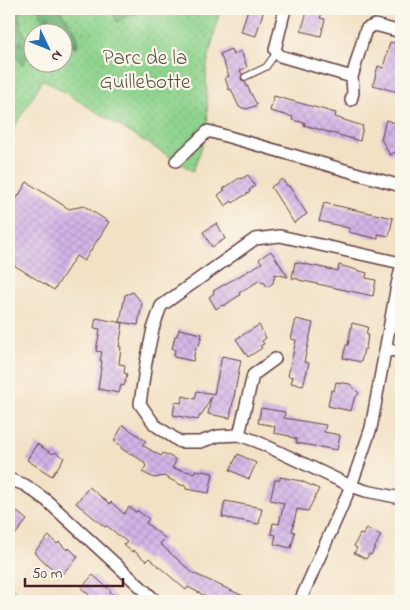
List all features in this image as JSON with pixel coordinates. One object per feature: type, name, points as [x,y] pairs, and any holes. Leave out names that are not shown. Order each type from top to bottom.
[{"type":"street","points":[[285,9],[275,50],[280,56],[352,77]]},
{"type":"street","points":[[351,100],[353,93],[352,77],[366,29],[375,25],[401,32]]},
{"type":"street","points":[[176,161],[208,131],[401,186]]},
{"type":"street","points":[[401,263],[280,236],[255,239],[161,306],[148,354],[140,404],[155,425],[180,442],[200,442],[218,436],[239,435],[256,441],[351,486],[401,498]]},
{"type":"street","points":[[300,601],[351,486],[371,428],[401,268]]},
{"type":"street","points":[[385,352],[401,350]]},
{"type":"street","points":[[239,435],[253,375],[275,359]]},
{"type":"street","points":[[9,479],[25,485],[46,500],[156,601]]},
{"type":"lane","points":[[244,77],[266,67],[277,52]]},
{"type":"green space","name":"Parc de la Guillebotte","points":[[9,9],[220,9],[206,69],[208,131],[193,171],[43,79],[9,137]]},
{"type":"green space","points":[[9,9],[19,9],[22,28],[22,65],[9,44]]},
{"type":"green space","points":[[40,9],[59,9],[69,22],[45,22],[39,14]]},
{"type":"green space","points":[[115,9],[137,9],[138,13],[129,15],[117,22],[114,13]]},
{"type":"green space","points":[[72,27],[78,41],[76,49],[72,46]]},
{"type":"green space","points":[[9,586],[32,601],[9,601]]},
{"type":"building","points":[[248,9],[264,9],[256,36],[241,32]]},
{"type":"building","points":[[308,9],[322,13],[320,18],[325,19],[321,36],[301,31]]},
{"type":"building","points":[[390,42],[401,45],[401,93],[373,85],[378,66],[383,68]]},
{"type":"building","points":[[231,49],[233,55],[241,51],[247,67],[240,71],[242,74],[241,79],[245,82],[257,105],[247,109],[239,107],[231,89],[229,90],[225,78],[229,76],[220,54]]},
{"type":"building","points":[[274,96],[336,113],[335,117],[363,126],[360,141],[304,125],[305,123],[292,120],[293,117],[270,111]]},
{"type":"building","points":[[386,120],[401,125],[396,145],[399,150],[390,155],[381,139]]},
{"type":"building","points":[[248,175],[255,186],[249,190],[250,192],[225,206],[218,195],[225,190],[223,189],[238,179]]},
{"type":"building","points":[[282,179],[289,186],[307,214],[294,223],[271,187]]},
{"type":"building","points":[[27,182],[69,209],[84,206],[109,222],[84,261],[76,256],[54,290],[9,262],[9,211]]},
{"type":"building","points":[[324,203],[393,218],[389,236],[378,234],[378,239],[349,232],[349,228],[319,221]]},
{"type":"building","points":[[217,223],[225,239],[212,247],[203,232]]},
{"type":"building","points":[[271,251],[288,277],[275,274],[273,283],[267,287],[260,280],[239,293],[240,295],[225,305],[216,309],[209,297],[214,293],[213,291],[262,263],[259,259]]},
{"type":"building","points":[[295,262],[338,271],[339,265],[367,273],[366,278],[376,280],[373,296],[292,278]]},
{"type":"building","points":[[133,292],[142,303],[138,325],[120,322],[125,295]]},
{"type":"building","points":[[96,318],[123,323],[119,347],[121,347],[119,364],[125,365],[124,373],[127,374],[124,386],[121,385],[119,393],[98,389],[102,352],[96,351],[100,329],[94,328]]},
{"type":"building","points":[[296,319],[313,323],[304,362],[309,363],[303,386],[291,383],[293,377],[288,376],[296,340],[291,339]]},
{"type":"building","points":[[352,323],[368,327],[366,349],[364,349],[361,362],[343,358],[346,345],[348,345]]},
{"type":"building","points":[[259,325],[266,338],[262,341],[264,344],[260,346],[262,348],[248,357],[236,339]]},
{"type":"building","points":[[179,329],[202,334],[199,346],[195,350],[193,361],[174,357],[175,349],[172,349]]},
{"type":"building","points":[[222,356],[241,360],[230,418],[208,414],[211,397],[198,420],[173,415],[175,402],[181,403],[183,396],[195,399],[197,391],[214,394]]},
{"type":"building","points":[[336,382],[350,384],[359,393],[354,399],[351,411],[328,406],[331,390],[334,391]]},
{"type":"building","points":[[261,408],[285,412],[284,418],[326,425],[324,432],[340,435],[337,450],[296,443],[297,439],[274,433],[275,426],[258,423]]},
{"type":"building","points":[[123,425],[146,441],[142,445],[161,456],[163,453],[175,459],[172,468],[195,473],[195,470],[213,473],[209,493],[186,489],[186,486],[164,476],[154,478],[142,472],[146,466],[145,463],[121,448],[122,446],[114,441]]},
{"type":"building","points":[[37,444],[53,454],[55,452],[64,458],[52,476],[27,460]]},
{"type":"building","points":[[238,454],[256,463],[249,479],[230,470]]},
{"type":"building","points":[[280,477],[301,481],[319,489],[308,511],[297,509],[292,531],[295,532],[291,548],[274,544],[276,535],[271,534],[273,523],[279,524],[284,503],[270,500],[275,480],[280,480]]},
{"type":"building","points":[[89,487],[110,504],[111,502],[124,514],[129,507],[149,519],[146,523],[165,538],[160,544],[193,573],[254,601],[215,601],[188,587],[186,590],[149,558],[146,561],[133,550],[132,552],[124,545],[127,542],[76,503]]},
{"type":"building","points":[[225,501],[262,508],[259,524],[222,517]]},
{"type":"building","points":[[9,505],[27,520],[9,542]]},
{"type":"building","points":[[366,528],[381,535],[371,555],[369,554],[366,559],[354,553],[357,548],[354,546],[360,534],[363,535]]},
{"type":"building","points":[[49,536],[67,550],[69,548],[78,557],[60,576],[34,552]]},
{"type":"building","points":[[93,575],[120,601],[96,601],[81,588]]}]
